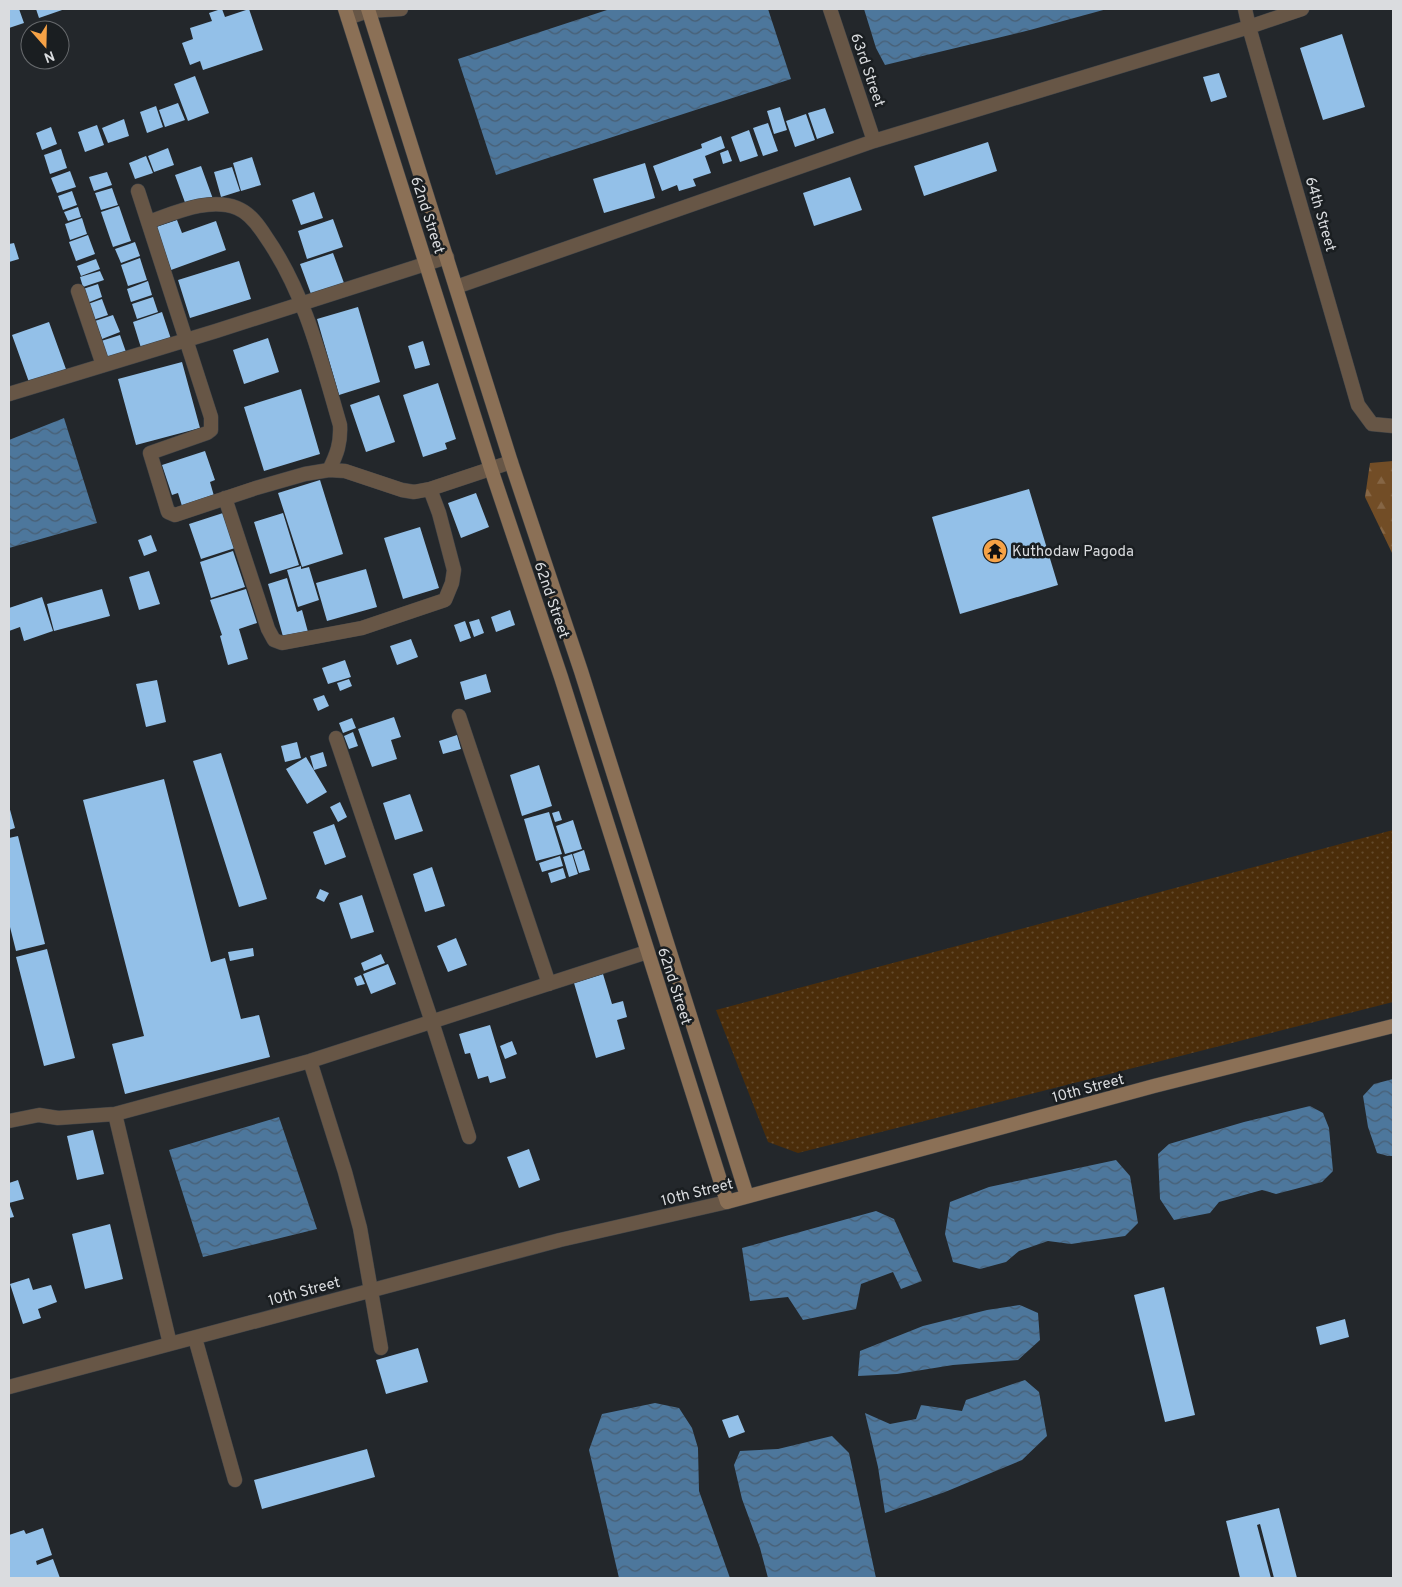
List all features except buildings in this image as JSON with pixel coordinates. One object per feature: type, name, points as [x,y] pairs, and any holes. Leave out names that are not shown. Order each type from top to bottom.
[{"type":"main road","name":"62nd Street","points":[[368,10],[511,462],[581,671],[747,1196]]},
{"type":"main road","name":"62nd Street","points":[[347,13],[491,469],[561,677],[727,1202]]},
{"type":"main road","points":[[561,677],[581,671]]},
{"type":"main road","name":"10th Street","points":[[727,1202],[1154,1086],[1393,1026]]},
{"type":"main road","points":[[674,1036],[694,1030]]},
{"type":"street","points":[[347,13],[401,9]]},
{"type":"street","name":"63rd Street","points":[[830,9],[874,141]]},
{"type":"street","name":"64th Street","points":[[1245,9],[1358,406],[1372,424],[1393,426]]},
{"type":"street","points":[[456,287],[874,141],[1249,27],[1302,9]]},
{"type":"street","points":[[138,191],[211,417],[211,430],[207,433],[150,453],[168,512],[175,515],[264,485],[329,470],[345,471],[402,490],[414,492],[430,489],[511,462]]},
{"type":"street","points":[[148,222],[180,211],[211,204],[238,208],[252,218],[280,257],[303,304],[340,425],[341,438],[329,470]]},
{"type":"street","points":[[9,394],[303,304],[447,257]]},
{"type":"street","points":[[78,291],[103,365]]},
{"type":"street","points":[[225,498],[268,629],[274,640],[282,643],[362,628],[445,600],[452,583],[454,570],[439,513],[430,489]]},
{"type":"street","points":[[459,716],[549,984]]},
{"type":"street","points":[[336,738],[469,1137]]},
{"type":"street","points":[[9,1121],[39,1116],[58,1118],[115,1114],[310,1061],[647,952]]},
{"type":"street","points":[[310,1061],[345,1172],[360,1228],[381,1348]]},
{"type":"street","points":[[115,1114],[170,1344]]},
{"type":"street","name":"10th Street","points":[[9,1387],[560,1240],[727,1202]]},
{"type":"street","points":[[195,1338],[235,1480]]},
{"type":"green space","points":[[1393,461],[1393,555],[1365,497],[1370,463]]},
{"type":"shaded area","points":[[1393,830],[1393,1002],[798,1153],[768,1142],[716,1010]]},
{"type":"water","points":[[610,9],[768,9],[791,79],[496,175],[458,59]]},
{"type":"water","points":[[864,9],[1107,9],[1030,30],[885,65],[876,48]]},
{"type":"water","points":[[64,418],[97,523],[9,548],[9,440]]},
{"type":"water","points":[[1393,1079],[1393,1156],[1388,1156],[1377,1153],[1368,1127],[1363,1096],[1374,1084]]},
{"type":"water","points":[[1310,1106],[1323,1113],[1329,1128],[1333,1171],[1322,1182],[1276,1194],[1262,1190],[1219,1202],[1210,1213],[1174,1220],[1160,1199],[1158,1154],[1169,1144],[1244,1122]]},
{"type":"water","points":[[279,1117],[317,1229],[203,1257],[169,1150]]},
{"type":"water","points":[[1116,1160],[1130,1176],[1138,1223],[1125,1236],[1071,1244],[1048,1241],[1019,1251],[1006,1262],[980,1269],[953,1262],[945,1234],[950,1202],[989,1187]]},
{"type":"water","points":[[876,1211],[894,1219],[922,1281],[901,1289],[893,1272],[861,1284],[856,1309],[803,1320],[788,1297],[750,1301],[742,1248]]},
{"type":"water","points":[[1020,1305],[1038,1313],[1040,1340],[1018,1360],[953,1365],[897,1374],[858,1376],[860,1351],[923,1326],[987,1310]]},
{"type":"water","points":[[1025,1380],[1039,1392],[1047,1436],[1022,1460],[945,1492],[885,1513],[878,1467],[865,1413],[890,1424],[916,1419],[921,1405],[962,1411],[966,1400]]},
{"type":"water","points":[[655,1403],[679,1408],[692,1428],[698,1448],[699,1491],[730,1578],[619,1578],[589,1450],[602,1414]]},
{"type":"water","points":[[832,1436],[849,1453],[876,1578],[768,1578],[760,1548],[742,1499],[734,1465],[740,1451],[778,1449]]},
{"type":"place","name":"Kuthodaw Pagoda","points":[[995,551]]}]
